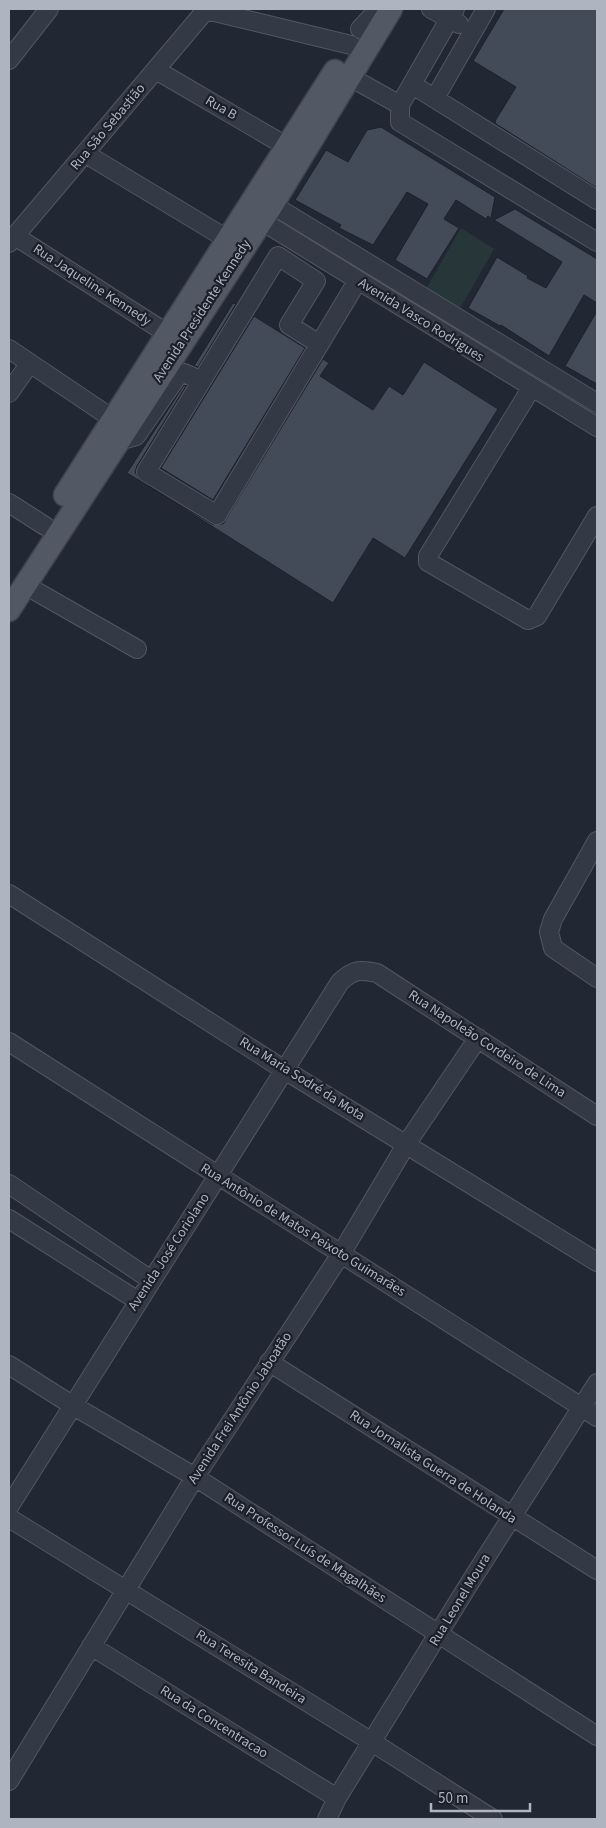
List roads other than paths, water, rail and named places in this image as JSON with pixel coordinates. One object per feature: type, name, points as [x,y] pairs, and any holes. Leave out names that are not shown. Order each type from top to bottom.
[{"type":"main road","name":"Avenida Presidente Kennedy","points":[[9,610],[17,584],[45,526],[227,239],[259,208],[286,146],[372,9]]},
{"type":"main road","name":"Avenida Presidente Kennedy","points":[[17,584],[118,441],[259,208],[350,77],[391,9]]},
{"type":"street","points":[[9,60],[49,9]]},
{"type":"street","points":[[204,9],[355,37],[379,9]]},
{"type":"street","name":"Rua São Sebastião","points":[[12,239],[86,154],[204,9]]},
{"type":"street","points":[[431,9],[452,14],[473,31]]},
{"type":"street","points":[[435,98],[486,9]]},
{"type":"street","points":[[452,14],[400,105],[400,122],[597,242]]},
{"type":"street","name":"Rua B","points":[[156,70],[286,146]]},
{"type":"street","points":[[350,77],[400,105]]},
{"type":"street","points":[[413,85],[597,200]]},
{"type":"street","points":[[86,154],[227,239]]},
{"type":"street","name":"Avenida Vasco Rodrigues","points":[[259,208],[335,242],[597,403]]},
{"type":"street","name":"Avenida Vasco Rodrigues","points":[[259,208],[324,260],[597,426]]},
{"type":"street","name":"Rua Jaqueline Kennedy","points":[[12,239],[168,334]]},
{"type":"street","points":[[324,260],[335,242]]},
{"type":"street","points":[[319,344],[289,325],[316,280],[278,256],[200,380],[146,472],[217,515],[358,280]]},
{"type":"street","points":[[9,349],[113,419]]},
{"type":"street","points":[[9,393],[30,363]]},
{"type":"street","points":[[118,441],[136,436],[180,374],[184,373],[200,380]]},
{"type":"street","points":[[532,388],[428,556],[428,562],[528,620],[537,616],[597,516]]},
{"type":"street","points":[[9,503],[45,526]]},
{"type":"street","points":[[17,584],[137,649]]},
{"type":"street","points":[[597,841],[553,919],[549,932],[553,948],[597,978]]},
{"type":"street","name":"Rua Maria Sodré da Mota","points":[[9,894],[283,1069],[407,1143],[597,1262]]},
{"type":"street","name":"Avenida José Coriolano","points":[[9,1507],[218,1177],[283,1069],[340,982],[355,970],[377,973]]},
{"type":"street","name":"Rua Napoleão Cordeiro de Lima","points":[[377,973],[597,1116]]},
{"type":"street","name":"Avenida Frei Antônio Jaboatão","points":[[9,1781],[195,1476],[341,1254],[407,1143],[478,1038]]},
{"type":"street","name":"Rua Antônio de Matos Peixoto Guimarães","points":[[9,1042],[218,1177],[590,1412]]},
{"type":"street","points":[[9,1184],[151,1280]]},
{"type":"street","points":[[9,1219],[138,1301]]},
{"type":"street","points":[[52,1246],[67,1223]]},
{"type":"street","name":"Rua Jornalista Guerra de Holanda","points":[[269,1362],[597,1570]]},
{"type":"street","name":"Rua Professor Luís de Magalhães","points":[[9,1364],[72,1405],[195,1476],[597,1736]]},
{"type":"street","name":"Rua Leonel Moura","points":[[327,1819],[337,1798],[511,1517],[590,1412],[597,1383]]},
{"type":"street","name":"Rua Teresita Bandeira","points":[[9,1518],[493,1819]]},
{"type":"street","name":"Rua da Concentracao","points":[[91,1646],[337,1798]]}]
